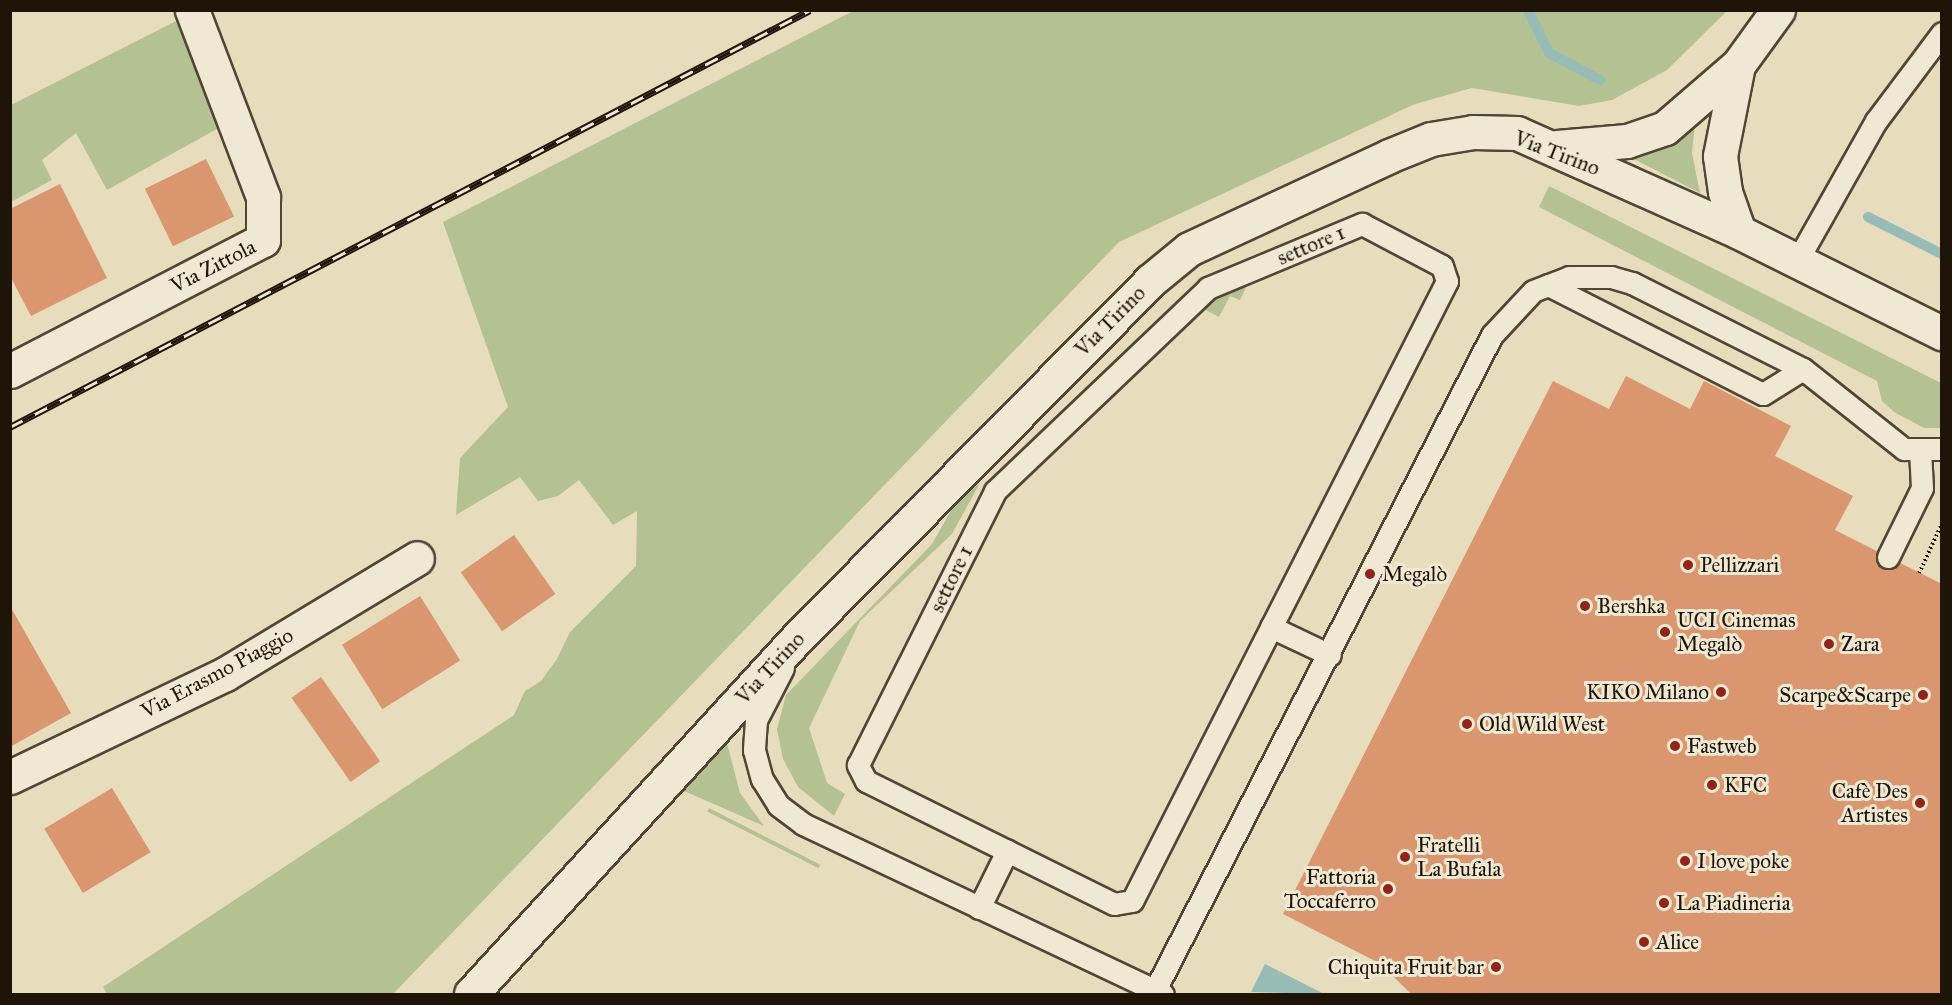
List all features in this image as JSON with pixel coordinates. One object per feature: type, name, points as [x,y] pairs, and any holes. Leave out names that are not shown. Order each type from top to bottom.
[{"type":"street","name":"Via Zittola","points":[[10,371],[263,240],[263,197],[192,10]]},
{"type":"street","points":[[1554,147],[1627,141],[1665,128],[1738,65],[1778,10]]},
{"type":"street","points":[[1738,65],[1720,156],[1725,192],[1739,232]]},
{"type":"street","name":"Via Tirino","points":[[471,994],[800,635],[1150,281],[1190,249],[1431,139],[1473,132],[1517,133],[1554,147],[1739,232],[1941,333]]},
{"type":"street","name":"Via Erasmo Piaggio","points":[[10,777],[225,674],[417,558]]},
{"type":"lane","points":[[1797,261],[1876,121],[1941,33]]},
{"type":"lane","name":"settore 1","points":[[1362,224],[1442,266],[1447,281],[1132,901],[1114,904],[1007,851],[866,781],[858,765],[995,491],[1208,288],[1362,224]]},
{"type":"lane","points":[[800,635],[756,720],[754,750],[762,778],[778,806],[803,824],[1157,993],[1492,334],[1522,299],[1548,285],[1595,275],[1632,283],[1803,369],[1889,440],[1920,452],[1941,448]]},
{"type":"lane","points":[[1548,285],[1762,394],[1803,369]]},
{"type":"lane","points":[[1888,557],[1922,488],[1920,452]]},
{"type":"lane","points":[[1271,627],[1330,655]]},
{"type":"lane","points":[[979,908],[1007,851]]},
{"type":"path","points":[[1919,573],[1941,524]]},
{"type":"green space","points":[[855,10],[1727,11],[1667,70],[1612,100],[1579,106],[1472,88],[1415,104],[1119,242],[393,994],[107,994],[103,987],[514,715],[525,691],[541,681],[557,659],[570,632],[636,566],[637,511],[613,525],[579,480],[558,496],[538,501],[520,477],[456,515],[460,458],[508,407],[443,222]]},
{"type":"green space","points":[[178,20],[224,125],[107,190],[76,133],[42,160],[52,180],[11,202],[11,105]]},
{"type":"green space","points":[[1695,122],[1692,153],[1700,193],[1628,156]]},
{"type":"green space","points":[[1549,186],[1941,383],[1941,428],[1924,428],[1894,412],[1882,401],[1877,381],[1539,207]]},
{"type":"green space","points":[[1250,279],[1240,300],[1230,296],[1219,317],[1200,307]]},
{"type":"green space","points":[[980,483],[952,534],[860,621],[809,728],[827,783],[845,794],[834,816],[798,787],[783,759],[777,729],[786,695],[932,544],[956,502]]},
{"type":"green space","points":[[725,736],[740,793],[764,826],[675,787]]},
{"type":"green space","points":[[709,808],[820,865],[819,868],[707,812]]},
{"type":"water","points":[[1265,964],[1324,994],[1251,992]]},
{"type":"building","points":[[206,159],[234,217],[173,246],[145,189]]},
{"type":"building","points":[[60,184],[107,278],[31,316],[10,276],[10,209]]},
{"type":"building","name":"Megalò","points":[[1626,376],[1690,409],[1704,381],[1791,426],[1775,456],[1853,496],[1835,530],[1942,584],[1942,994],[1411,994],[1381,964],[1283,914],[1553,381],[1609,409]]},
{"type":"building","points":[[514,535],[555,594],[502,631],[461,572]]},
{"type":"building","points":[[420,596],[460,660],[382,709],[342,645]]},
{"type":"building","points":[[10,606],[71,713],[10,747]]},
{"type":"building","points":[[321,677],[380,761],[351,782],[292,698]]},
{"type":"building","points":[[112,788],[151,852],[83,893],[44,829]]},
{"type":"waterway","points":[[1528,10],[1549,53],[1600,80]]},
{"type":"waterway","points":[[1868,217],[1942,254]]},
{"type":"railway","points":[[10,427],[810,10]]},
{"type":"place","name":"Pellizzari","points":[[1688,565]]},
{"type":"place","name":"Megalò","points":[[1370,574]]},
{"type":"place","name":"Bershka","points":[[1585,606]]},
{"type":"place","name":"UCI Cinemas Megalò","points":[[1665,632]]},
{"type":"place","name":"Zara","points":[[1829,644]]},
{"type":"place","name":"KIKO Milano","points":[[1721,692]]},
{"type":"place","name":"Scarpe&Scarpe","points":[[1923,695]]},
{"type":"place","name":"Old Wild West","points":[[1467,724]]},
{"type":"place","name":"Fastweb","points":[[1675,746]]},
{"type":"place","name":"KFC","points":[[1712,785]]},
{"type":"place","name":"Cafè Des Artistes","points":[[1920,803]]},
{"type":"place","name":"Fratelli La Bufala","points":[[1405,857]]},
{"type":"place","name":"I love poke","points":[[1685,861]]},
{"type":"place","name":"Fattoria Toccaferro","points":[[1388,889]]},
{"type":"place","name":"La Piadineria","points":[[1664,903]]},
{"type":"place","name":"Alice","points":[[1644,942]]},
{"type":"place","name":"Chiquita Fruit bar","points":[[1496,967]]}]
